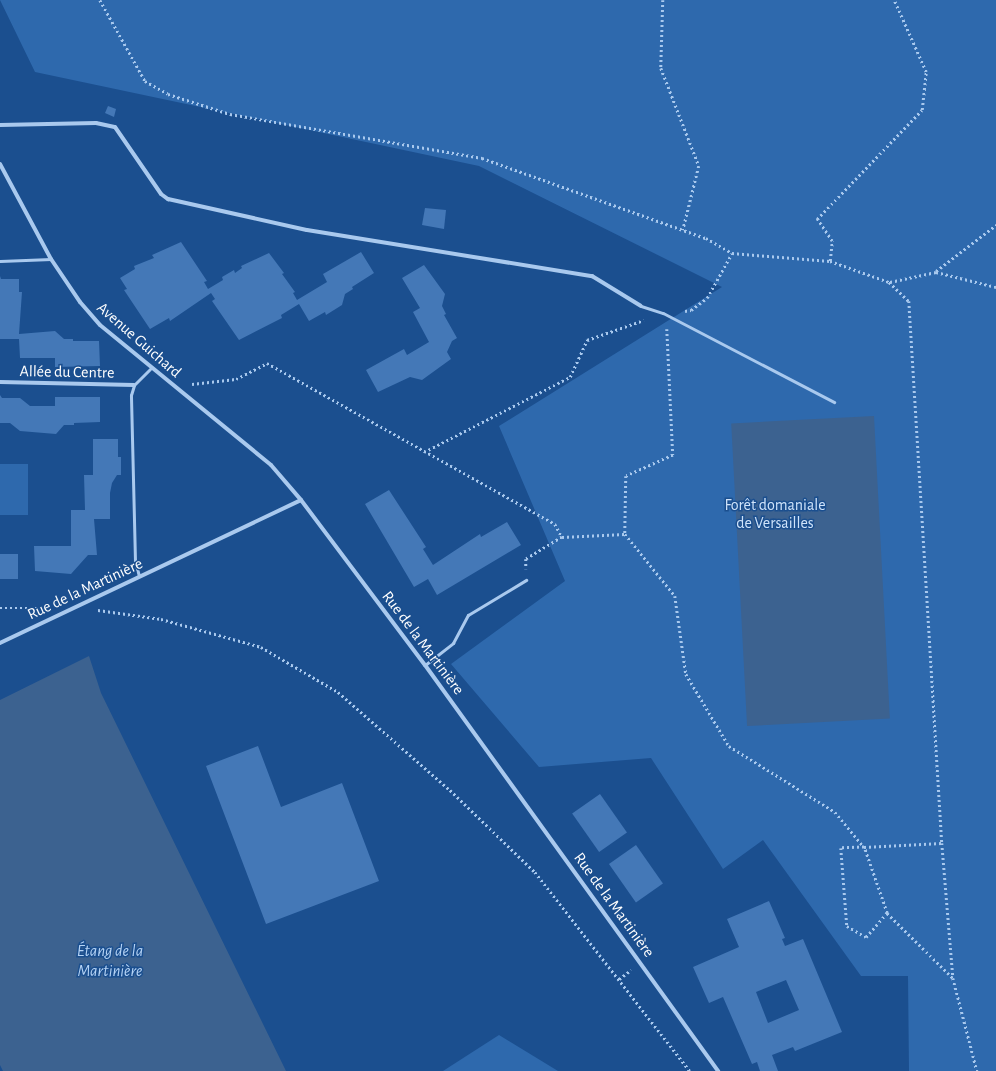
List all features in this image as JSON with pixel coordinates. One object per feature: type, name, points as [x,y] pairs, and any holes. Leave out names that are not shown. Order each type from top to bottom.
[{"type":"street","points":[[0,125],[96,123],[115,127],[161,194],[168,199],[307,230],[592,276],[641,306]]},
{"type":"street","name":"Avenue Guichard","points":[[0,165],[51,259],[80,302],[100,325],[150,369],[271,465],[301,500]]},
{"type":"street","name":"Allée du Centre","points":[[0,382],[134,385]]},
{"type":"street","name":"Rue de la Martinière","points":[[0,643],[301,500],[425,665],[718,1071]]},
{"type":"lane","points":[[0,261],[51,259]]},
{"type":"lane","points":[[641,306],[663,313],[834,402]]},
{"type":"lane","points":[[139,576],[135,560],[131,395],[134,385],[150,369]]},
{"type":"lane","points":[[425,665],[453,643],[468,615],[526,580]]},
{"type":"path","points":[[100,0],[144,80],[168,94],[230,114],[482,158],[683,230],[732,253],[830,261],[889,282],[909,301],[942,843],[953,978],[977,1071]]},
{"type":"path","points":[[662,0],[661,68],[699,166],[683,230]]},
{"type":"path","points":[[830,261],[832,241],[817,219],[922,110],[926,72],[894,0]]},
{"type":"path","points":[[936,272],[996,225]]},
{"type":"path","points":[[424,452],[570,377],[587,340],[663,313],[691,310],[707,298],[732,253]]},
{"type":"path","points":[[889,282],[936,272],[996,287]]},
{"type":"path","points":[[663,313],[667,328],[673,407],[673,455],[626,476],[625,534],[675,596],[686,674],[729,746],[836,812],[864,847],[887,913],[953,978]]},
{"type":"path","points":[[173,386],[236,379],[267,363],[555,524],[562,537]]},
{"type":"path","points":[[526,580],[526,558],[562,537],[625,534]]},
{"type":"path","points":[[0,608],[48,608]]},
{"type":"path","points":[[71,608],[161,619],[215,632],[261,647],[338,692],[415,758],[535,872],[690,1071]]},
{"type":"path","points":[[887,913],[866,937],[847,926],[841,848],[942,843]]},
{"type":"green space","name":"Forêt domaniale de Versailles","points":[[0,0],[996,0],[996,1071],[909,1071],[908,976],[861,976],[763,840],[723,869],[651,758],[539,767],[451,664],[565,581],[499,426],[722,287],[479,166],[35,72]]},
{"type":"green space","points":[[0,464],[28,464],[28,515],[0,515]]},
{"type":"green space","points":[[499,1035],[558,1071],[443,1071]]},
{"type":"water","points":[[874,416],[890,719],[747,726],[731,423]]},
{"type":"water","name":"Étang de la Martinière","points":[[89,656],[101,693],[286,1071],[3,1071],[0,1065],[0,700]]},
{"type":"building","points":[[108,106],[116,109],[114,117],[105,113]]},
{"type":"building","points":[[425,208],[446,210],[444,229],[422,225]]},
{"type":"building","points":[[181,242],[207,281],[204,282],[208,289],[223,280],[222,277],[234,270],[235,273],[242,268],[241,266],[269,253],[284,273],[282,274],[295,292],[293,293],[297,300],[327,282],[323,274],[361,252],[374,273],[352,287],[353,289],[345,294],[342,305],[326,315],[325,312],[309,321],[299,304],[281,315],[282,318],[239,340],[212,301],[215,299],[211,293],[170,321],[169,318],[150,329],[124,290],[127,289],[120,278],[135,269],[134,266],[154,258],[152,255]]},
{"type":"building","points":[[424,265],[445,294],[442,306],[446,314],[444,315],[457,338],[452,341],[447,352],[451,359],[422,380],[410,377],[378,392],[366,370],[404,349],[407,355],[429,342],[413,312],[420,308],[402,278]]},
{"type":"building","points":[[0,276],[1,279],[19,279],[19,292],[22,292],[19,334],[55,331],[64,339],[73,339],[73,341],[99,341],[100,366],[55,367],[55,358],[20,358],[19,339],[0,339]]},
{"type":"building","points":[[0,395],[2,398],[20,398],[30,406],[55,406],[55,397],[100,397],[100,422],[64,425],[56,434],[20,431],[10,423],[0,423]]},
{"type":"building","points":[[93,439],[118,439],[118,457],[121,457],[121,475],[117,475],[112,483],[110,493],[110,519],[94,519],[97,555],[88,555],[71,574],[35,571],[34,546],[71,546],[71,510],[85,510],[84,475],[93,475]]},
{"type":"building","points":[[389,490],[426,547],[423,549],[433,565],[480,534],[481,537],[507,522],[521,545],[437,595],[428,579],[414,587],[365,504]]},
{"type":"building","points":[[0,554],[18,554],[18,579],[0,579]]},
{"type":"building","points":[[258,746],[281,807],[342,783],[379,881],[266,924],[206,766]]},
{"type":"building","points":[[600,794],[627,833],[599,852],[572,814]]},
{"type":"building","points":[[636,845],[663,884],[636,902],[609,864]]},
{"type":"building","points":[[769,901],[785,938],[782,939],[785,946],[803,939],[842,1032],[795,1051],[793,1047],[772,1055],[778,1071],[760,1071],[757,1062],[752,1064],[723,997],[709,1003],[693,967],[739,947],[727,919]],"holes":[[[786,980],[799,1010],[768,1023],[756,992]]]}]
